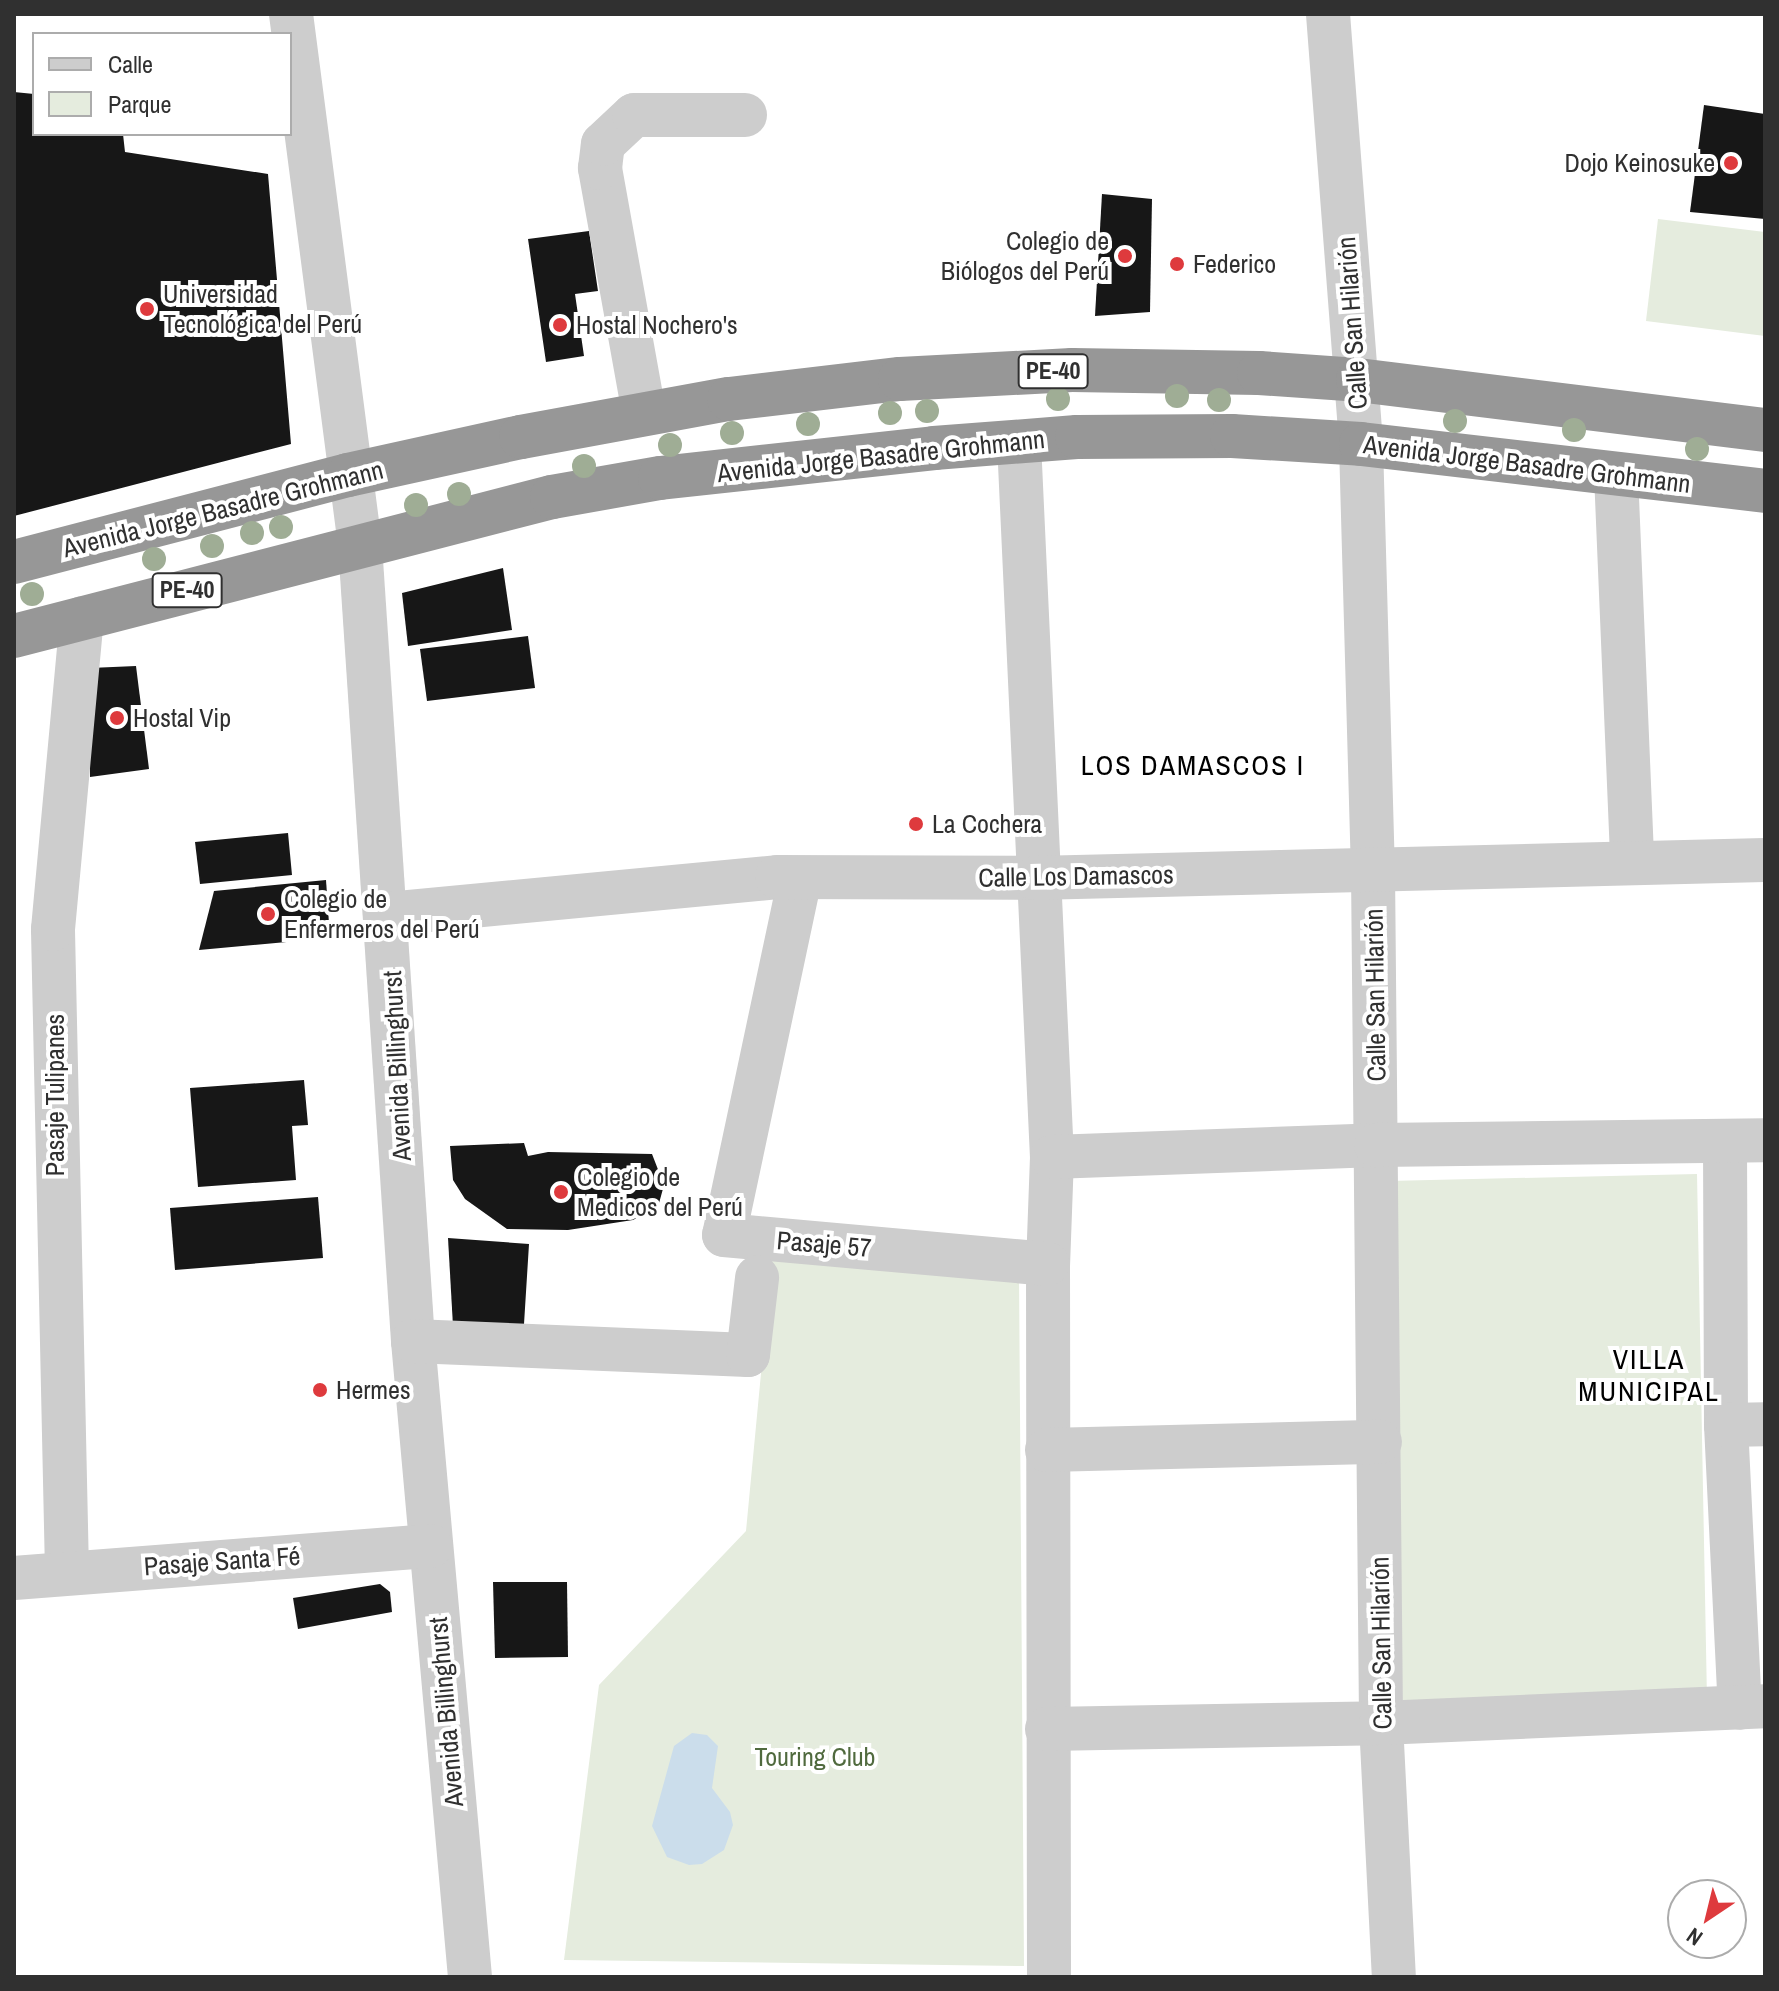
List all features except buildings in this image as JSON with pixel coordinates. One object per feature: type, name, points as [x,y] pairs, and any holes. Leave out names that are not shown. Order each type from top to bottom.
[{"type":"highway","name":"Avenida Jorge Basadre Grohmann","points":[[14,562],[348,475],[644,413],[814,388],[986,373],[1159,370],[1358,380],[1765,430]]},
{"type":"highway","name":"Avenida Jorge Basadre Grohmann","points":[[14,636],[552,497],[660,478],[1019,442],[1217,436],[1361,444],[1765,491]]},
{"type":"highway","points":[[82,618],[85,544]]},
{"type":"street","name":"Avenida Billinghurst","points":[[291,14],[348,475],[360,545],[388,914],[413,1341],[470,1977]]},
{"type":"street","name":"Calle San Hilarión","points":[[1328,14],[1361,444],[1373,870],[1381,1723],[1394,1977]]},
{"type":"street","points":[[644,413],[600,168],[603,144],[634,115],[745,115]]},
{"type":"street","points":[[1019,442],[1035,878],[1052,1157],[1047,1450],[1049,1977]]},
{"type":"street","points":[[1616,474],[1632,862]]},
{"type":"street","name":"Pasaje Tulipanes","points":[[67,1572],[56,1233],[53,929],[82,618]]},
{"type":"street","name":"Calle Los Damascos","points":[[388,914],[800,878],[1035,878],[1765,860]]},
{"type":"street","name":"Pasaje 57","points":[[800,878],[724,1235],[1048,1264]]},
{"type":"street","points":[[1047,1729],[1381,1723],[1752,1707],[1746,1424],[1745,1141],[1376,1145],[1052,1157]]},
{"type":"street","points":[[413,1341],[748,1355],[757,1278]]},
{"type":"street","points":[[1047,1450],[1380,1442]]},
{"type":"street","name":"Pasaje Santa Fé","points":[[14,1578],[431,1546]]},
{"type":"green space","points":[[1658,219],[1765,232],[1765,336],[1646,321]]},
{"type":"green space","points":[[1697,1174],[1707,1700],[1402,1706],[1388,1181]]},
{"type":"green space","name":"Touring Club","points":[[772,1258],[1019,1273],[1024,1966],[564,1960],[599,1685],[746,1531]]},
{"type":"water","points":[[692,1733],[707,1735],[718,1746],[712,1788],[730,1812],[733,1825],[724,1850],[702,1864],[689,1865],[667,1857],[652,1826],[674,1746]]},
{"type":"place","name":"Dojo Keinosuke","points":[[1731,163]]},
{"type":"place","name":"Colegio de Biólogos del Perú","points":[[1125,256]]},
{"type":"place","name":"Federico","points":[[1177,264]]},
{"type":"place","name":"Universidad Tecnológica del Perú","points":[[147,309]]},
{"type":"place","name":"Hostal Nochero's","points":[[560,325]]},
{"type":"place","name":"Hostal Vip","points":[[117,718]]},
{"type":"place","name":"La Cochera","points":[[916,824]]},
{"type":"place","name":"Colegio de Enfermeros del Perú","points":[[268,914]]},
{"type":"place","name":"Colegio de Medicos del Perú","points":[[561,1192]]},
{"type":"place","name":"Hermes","points":[[320,1390]]},
{"type":"district","name":"LOS DAMASCOS I","points":[[1193,765]]},
{"type":"district","name":"VILLA MUNICIPAL","points":[[1649,1375]]}]
